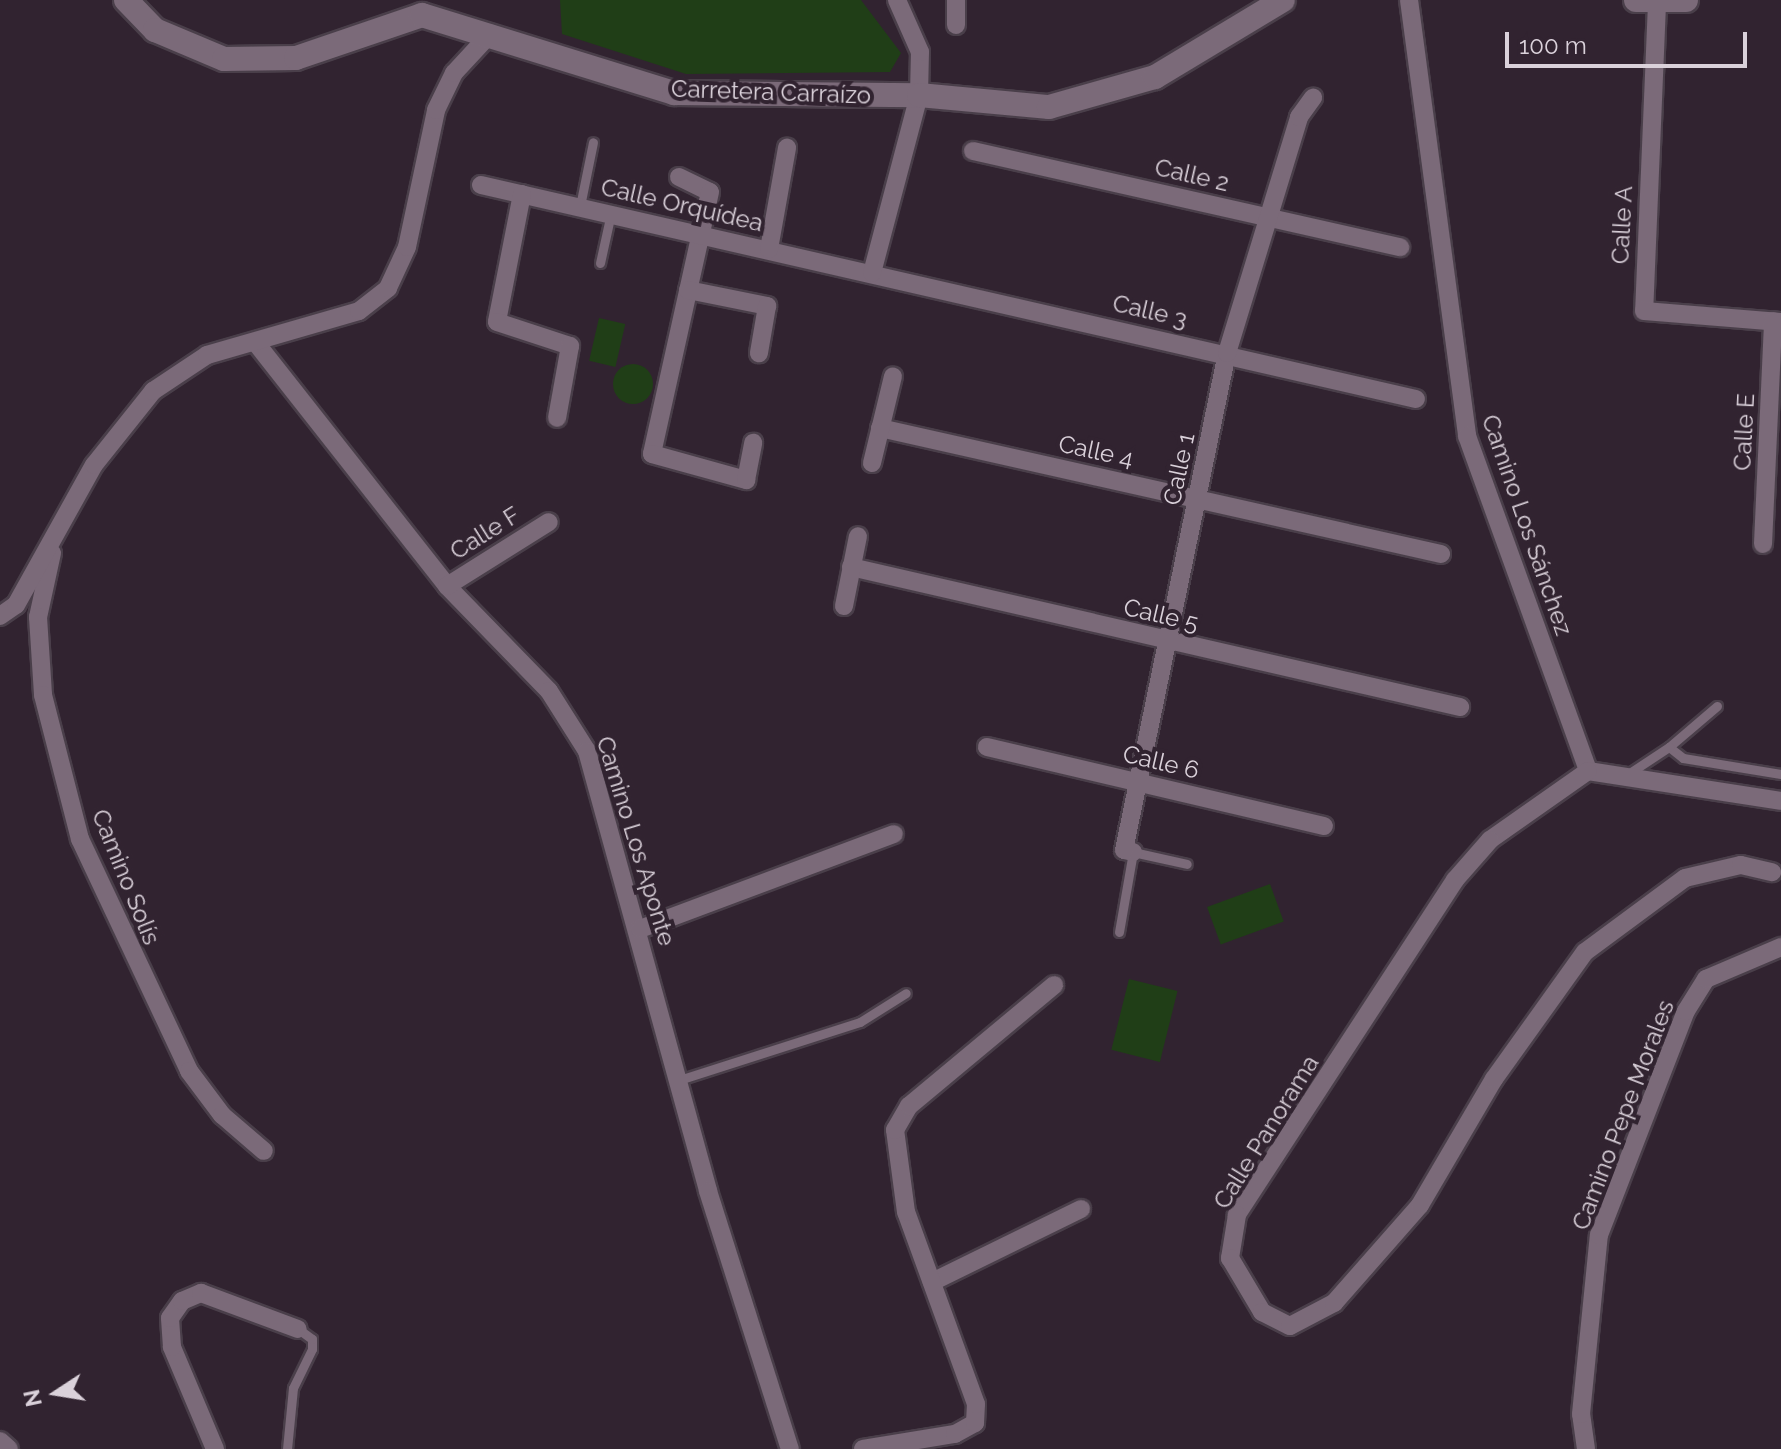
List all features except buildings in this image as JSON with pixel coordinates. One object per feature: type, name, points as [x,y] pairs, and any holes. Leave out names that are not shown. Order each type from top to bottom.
[{"type":"street","name":"Carretera Carraízo","points":[[126,0],[155,30],[224,59],[296,58],[422,15],[491,33],[674,93],[919,95],[1049,107],[1128,88],[1193,58],[1283,0]]},
{"type":"street","points":[[872,273],[919,95],[920,52],[897,0]]},
{"type":"street","points":[[956,0],[956,25]]},
{"type":"street","name":"Camino Los Sánchez","points":[[1409,0],[1467,436],[1588,771]]},
{"type":"street","points":[[1646,2],[1686,0]]},
{"type":"street","name":"Calle A","points":[[1646,2],[1644,311],[1777,322]]},
{"type":"street","points":[[0,616],[16,605],[94,465],[153,391],[207,355],[359,311],[388,288],[407,247],[436,110],[454,73],[491,33]]},
{"type":"street","name":"Calle 1","points":[[1133,852],[1124,850],[1227,353],[1299,117],[1313,98]]},
{"type":"street","points":[[769,249],[787,148]]},
{"type":"street","name":"Calle 2","points":[[973,151],[1400,247]]},
{"type":"street","points":[[679,177],[710,192],[703,235],[652,454],[746,480],[753,443]]},
{"type":"street","name":"Calle Orquídea","points":[[481,185],[872,273]]},
{"type":"street","points":[[522,194],[497,322],[570,346],[557,418]]},
{"type":"street","name":"Calle 3","points":[[872,273],[1416,399]]},
{"type":"street","points":[[688,290],[767,306],[759,353]]},
{"type":"street","name":"Calle E","points":[[1763,544],[1777,322]]},
{"type":"street","name":"Camino Los Aponte","points":[[256,343],[447,586],[570,718],[640,929],[679,1080],[790,1449]]},
{"type":"street","points":[[872,463],[893,376]]},
{"type":"street","name":"Calle 4","points":[[880,428],[1441,554]]},
{"type":"street","name":"Calle F","points":[[447,586],[549,522]]},
{"type":"street","name":"Camino Solís","points":[[57,535],[38,617],[43,695],[80,839],[189,1071],[222,1115],[264,1151]]},
{"type":"street","points":[[844,606],[858,536]]},
{"type":"street","name":"Calle 5","points":[[851,567],[1460,707]]},
{"type":"street","name":"Calle 6","points":[[987,747],[1324,826]]},
{"type":"street","points":[[1588,771],[1781,801]]},
{"type":"street","name":"Calle Panorama","points":[[1588,771],[1490,840],[1455,880],[1237,1215],[1230,1258],[1262,1312],[1290,1326],[1334,1303],[1420,1205],[1494,1079],[1585,952],[1685,878],[1741,865],[1772,872]]},
{"type":"street","points":[[640,929],[894,834]]},
{"type":"street","name":"Camino Pepe Morales","points":[[1586,1449],[1581,1414],[1599,1235],[1668,1056],[1706,979],[1781,947]]},
{"type":"street","points":[[863,1449],[955,1434],[975,1423],[976,1404],[906,1212],[895,1130],[909,1106],[1054,985]]},
{"type":"street","points":[[932,1282],[1081,1209]]},
{"type":"street","points":[[215,1449],[172,1347],[170,1318],[182,1301],[201,1293],[298,1329]]},
{"type":"street","points":[[0,1441],[9,1449]]},
{"type":"lane","points":[[580,206],[593,142]]},
{"type":"lane","points":[[600,263],[611,213]]},
{"type":"lane","points":[[1623,776],[1669,747],[1717,706]]},
{"type":"lane","points":[[1669,747],[1683,758],[1781,774]]},
{"type":"lane","points":[[1119,932],[1133,852],[1187,864]]},
{"type":"lane","points":[[679,1080],[860,1022],[906,993]]},
{"type":"lane","points":[[287,1449],[293,1388],[312,1349],[312,1339],[298,1329]]},
{"type":"green space","points":[[560,0],[861,0],[901,53],[890,72],[686,74],[562,34]]},
{"type":"green space","points":[[599,318],[625,324],[615,367],[589,361]]},
{"type":"green space","points":[[633,364],[647,370],[653,384],[647,398],[633,404],[619,398],[613,384],[619,370]]},
{"type":"green space","points":[[1270,884],[1284,922],[1221,945],[1207,907]]},
{"type":"green space","points":[[1129,979],[1178,991],[1160,1062],[1111,1050]]}]
